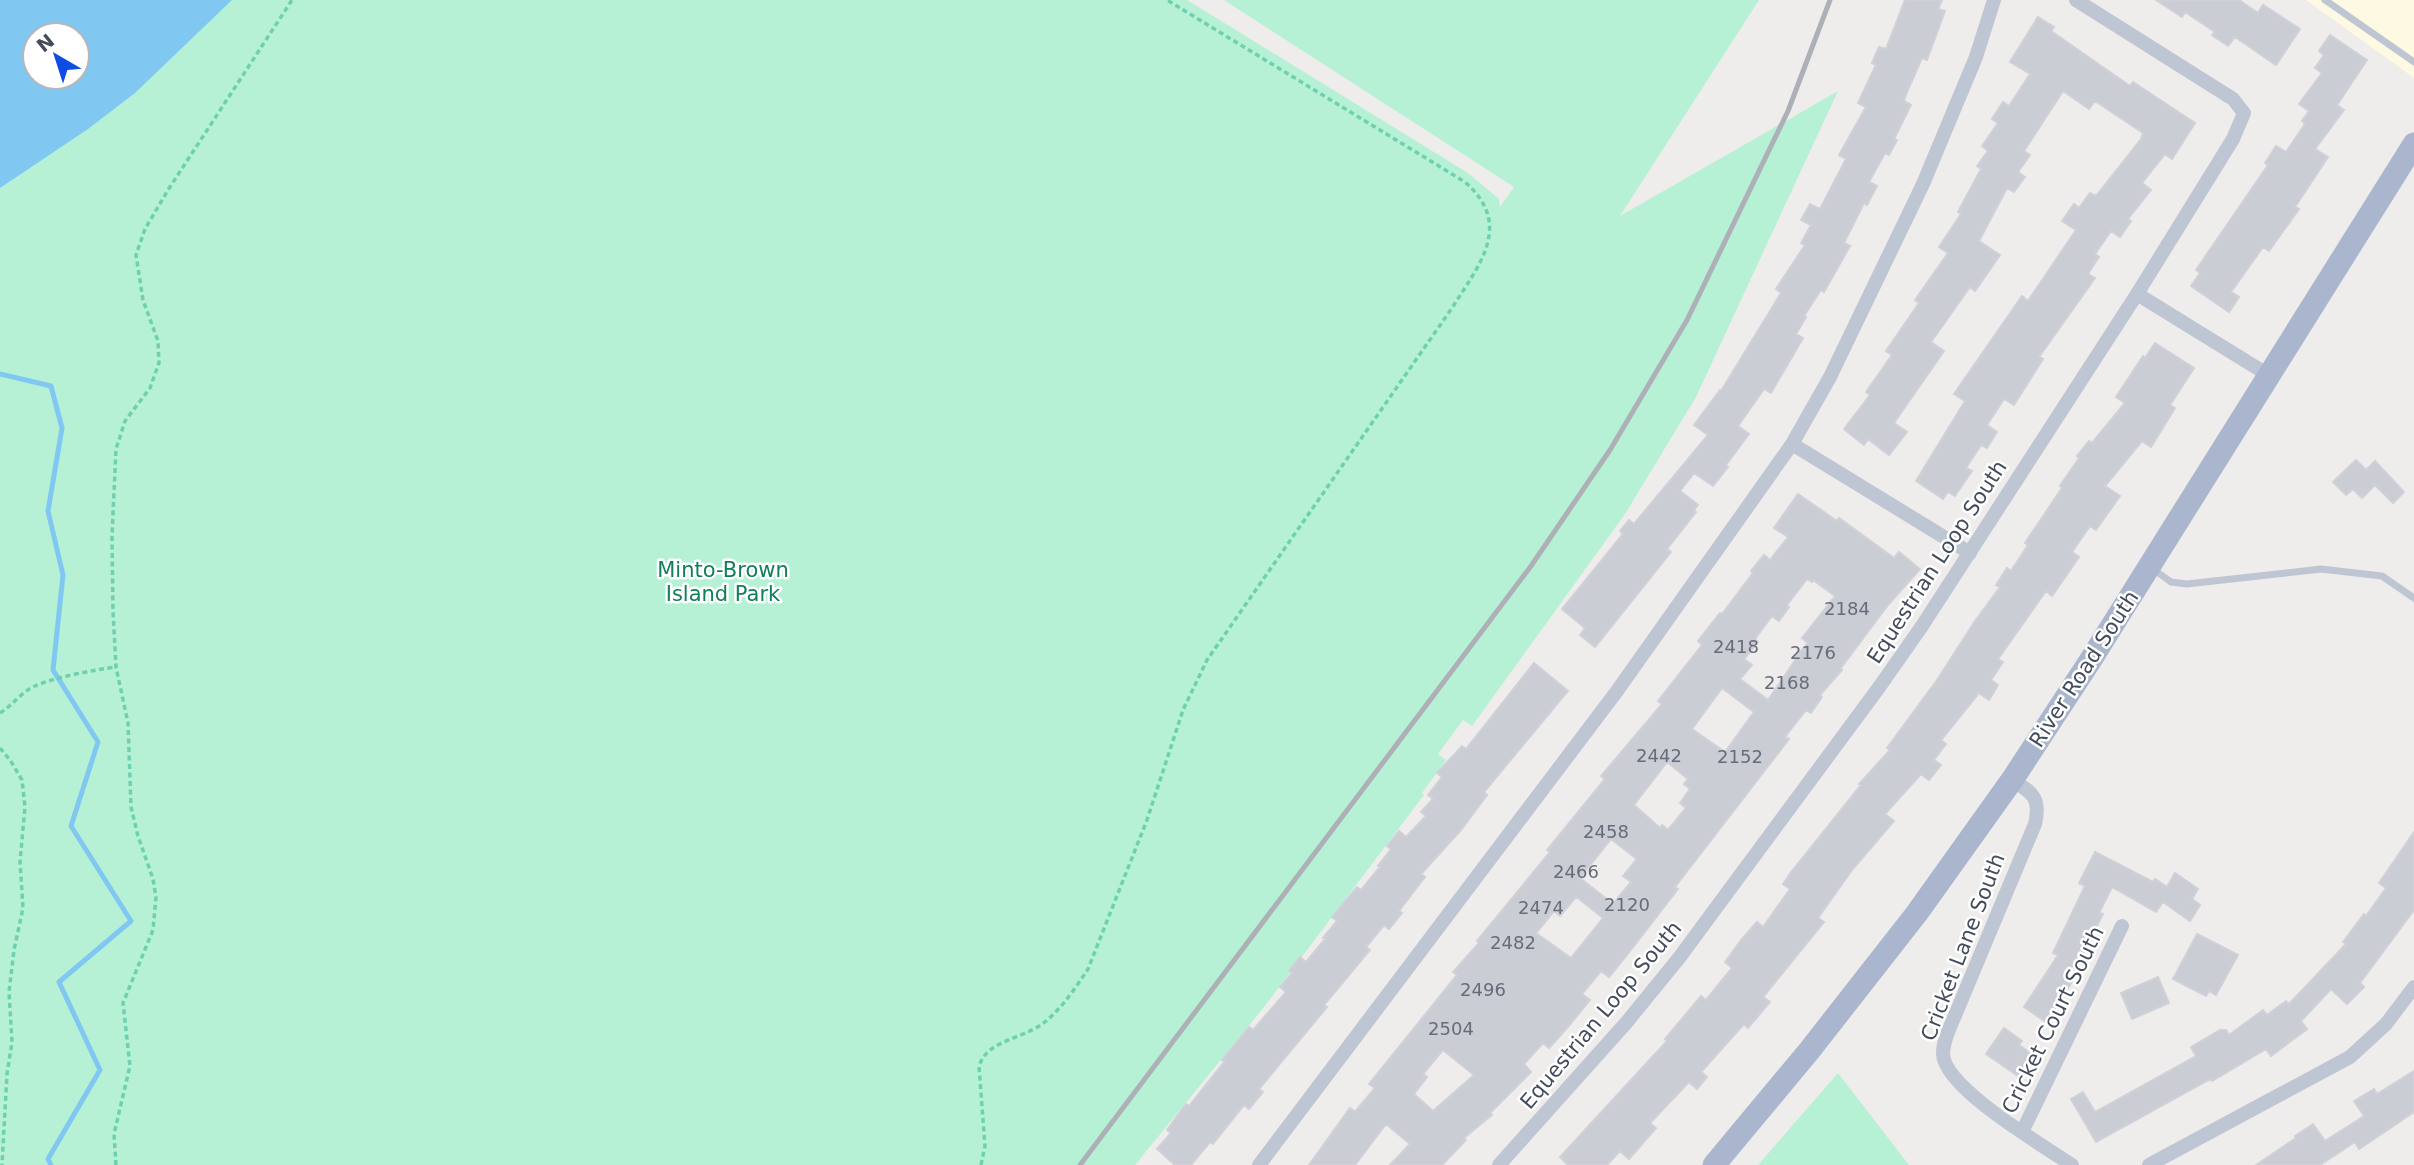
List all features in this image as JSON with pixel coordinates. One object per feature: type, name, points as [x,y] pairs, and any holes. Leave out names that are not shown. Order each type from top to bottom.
[{"type":"main road","name":"River Road South","points":[[1714,1165],[1809,1051],[1917,913],[2012,780],[2150,567],[2414,144]]},
{"type":"street","points":[[1259,1165],[1617,691],[1792,444],[1830,377],[1923,184],[1976,57],[1994,0]]},
{"type":"street","name":"Equestrian Loop South","points":[[1499,1165],[1626,1023],[1679,958],[1880,686],[1970,553],[2233,139],[2244,113],[2233,99],[2076,0]]},
{"type":"street","points":[[2137,294],[2270,376]]},
{"type":"street","points":[[1792,444],[1970,553]]},
{"type":"street","name":"Cricket Lane South","points":[[2012,780],[2035,798],[2038,810],[2035,824],[1956,1013],[1945,1041],[1943,1055],[1952,1076],[1965,1089],[2072,1165]]},
{"type":"street","name":"Cricket Court South","points":[[2022,1132],[2122,926]]},
{"type":"street","points":[[2149,1165],[2350,1057],[2386,1024],[2414,987]]},
{"type":"lane","points":[[2325,0],[2414,62]]},
{"type":"lane","points":[[2150,567],[2171,582],[2187,584],[2321,569],[2349,571],[2382,576],[2414,598]]},
{"type":"path","points":[[116,1165],[114,1134],[130,1066],[123,1003],[153,930],[156,897],[153,879],[134,821],[129,782],[128,723],[116,667],[112,536],[116,449],[125,421],[150,388],[159,363],[158,341],[143,300],[136,255],[145,229],[168,190],[292,0]]},
{"type":"path","points":[[981,1165],[985,1146],[981,1059],[987,1051],[1028,1033],[1046,1021],[1088,969],[1147,820],[1183,710],[1207,660],[1452,308],[1479,265],[1490,234],[1489,213],[1483,201],[1465,182],[1167,0]]},
{"type":"path","points":[[0,713],[19,696],[36,686],[116,667]]},
{"type":"path","points":[[0,748],[22,780],[25,807],[20,862],[23,908],[9,992],[12,1042],[7,1074],[2,1165]]},
{"type":"shaded area","points":[[2306,0],[2414,0],[2414,78]]},
{"type":"green space","name":"Minto-Brown Island Park","points":[[0,0],[1187,0],[1468,173],[1499,199],[1500,207],[1514,187],[1224,0],[1759,0],[1620,216],[1838,91],[1696,397],[1625,514],[1472,726],[1463,720],[1438,754],[1446,760],[1422,793],[1424,795],[1264,1007],[1135,1165],[0,1165]]},
{"type":"green space","points":[[1838,1073],[1909,1165],[1758,1165]]},
{"type":"water","points":[[0,0],[232,0],[135,93],[88,129],[0,188]]},
{"type":"building","points":[[1905,0],[1942,0],[1938,9],[1945,11],[1927,60],[1922,58],[1907,92],[1904,101],[1911,105],[1894,139],[1897,140],[1889,155],[1885,153],[1869,182],[1877,186],[1867,205],[1864,203],[1844,243],[1850,246],[1824,292],[1821,290],[1804,316],[1806,317],[1796,334],[1803,338],[1771,393],[1764,389],[1738,426],[1749,434],[1713,486],[1694,473],[1680,491],[1698,505],[1694,510],[1696,512],[1667,549],[1671,552],[1595,647],[1580,635],[1585,628],[1562,609],[1623,534],[1620,531],[1629,520],[1634,524],[1708,435],[1694,425],[1721,391],[1781,293],[1776,289],[1805,245],[1801,243],[1811,225],[1801,220],[1810,204],[1820,209],[1846,159],[1839,155],[1866,107],[1858,103],[1876,65],[1872,63],[1879,47],[1886,49]]},
{"type":"building","points":[[2156,0],[2239,0],[2258,13],[2263,5],[2300,29],[2276,65],[2235,37],[2228,46],[2212,35],[2215,32],[2185,12],[2182,17]]},
{"type":"building","points":[[2038,17],[2054,27],[2051,31],[2130,86],[2133,82],[2195,123],[2172,159],[2165,154],[2142,183],[2151,190],[2128,219],[2131,221],[2120,237],[2111,231],[2095,254],[2099,257],[2088,274],[2095,278],[2039,357],[2043,359],[2014,405],[2004,399],[1987,425],[1997,432],[1987,448],[1981,445],[1966,468],[1972,471],[1955,496],[1948,492],[1943,499],[1916,481],[1965,401],[1954,394],[2022,296],[2028,301],[2076,230],[2062,221],[2074,204],[2079,208],[2090,193],[2096,196],[2143,133],[2095,101],[2089,109],[2063,91],[2024,151],[2030,155],[2018,172],[2025,177],[2014,192],[2007,188],[1979,241],[2000,255],[1975,291],[1970,287],[1931,342],[1944,351],[1894,423],[1907,432],[1889,455],[1868,439],[1864,445],[1844,429],[1870,395],[1866,392],[1892,355],[1886,351],[1919,303],[1915,300],[1948,253],[1939,247],[1961,214],[1958,212],[1981,169],[1977,166],[1988,151],[1982,146],[1998,123],[1992,119],[2003,102],[2009,106],[2030,74],[2010,62]]},
{"type":"building","points":[[2330,35],[2367,60],[2337,105],[2344,110],[2315,149],[2328,157],[2295,207],[2299,209],[2269,251],[2263,247],[2231,292],[2239,297],[2229,312],[2191,286],[2200,273],[2196,270],[2268,165],[2265,163],[2276,146],[2286,152],[2305,124],[2302,121],[2309,111],[2299,104],[2322,73],[2315,68],[2324,55],[2319,51]]},
{"type":"building","points":[[2155,343],[2194,368],[2170,405],[2175,408],[2151,447],[2142,441],[2105,486],[2120,496],[2096,530],[2090,526],[2072,552],[2079,557],[2052,596],[2046,591],[1998,659],[2003,662],[1991,680],[1998,685],[1989,700],[1979,693],[1941,740],[1946,744],[1934,760],[1941,765],[1929,780],[1921,774],[1885,814],[1894,821],[1852,870],[1818,918],[1824,922],[1763,997],[1770,1002],[1748,1028],[1744,1024],[1701,1072],[1707,1077],[1697,1089],[1689,1082],[1650,1123],[1656,1128],[1629,1159],[1620,1151],[1607,1165],[1568,1165],[1560,1157],[1667,1041],[1665,1039],[1701,996],[1706,1000],[1732,968],[1725,962],[1757,922],[1763,927],[1790,889],[1783,884],[1792,871],[1861,785],[1859,784],[1890,750],[1887,748],[2000,587],[1996,585],[2007,568],[2011,571],[2028,545],[2025,543],[2062,488],[2060,486],[2079,458],[2077,456],[2089,441],[2092,443],[2125,403],[2116,397],[2143,356],[2145,358]]},
{"type":"building","points":[[2356,460],[2366,470],[2375,461],[2404,492],[2393,503],[2375,485],[2362,498],[2353,489],[2346,495],[2333,482]]},
{"type":"building","points":[[1798,494],[1837,521],[1839,518],[1894,558],[1899,552],[1920,569],[1888,605],[1842,670],[1820,695],[1822,697],[1811,713],[1806,710],[1785,737],[1789,739],[1675,887],[1678,889],[1627,955],[1609,977],[1601,971],[1582,994],[1590,1000],[1567,1028],[1549,1048],[1543,1043],[1524,1064],[1531,1072],[1490,1113],[1492,1115],[1464,1138],[1466,1140],[1442,1165],[1390,1165],[1410,1144],[1386,1124],[1355,1165],[1309,1165],[1350,1108],[1355,1112],[1375,1088],[1369,1084],[1457,975],[1453,972],[1479,943],[1477,941],[1550,852],[1547,850],[1605,779],[1601,776],[1662,704],[1658,701],[1702,645],[1698,641],[1720,613],[1722,614],[1753,573],[1751,571],[1764,555],[1770,560],[1788,537],[1774,528]],"holes":[[[1807,579],[1812,582],[1813,580],[1835,596],[1802,638],[1808,643],[1768,700],[1740,679],[1752,665],[1744,659],[1758,642],[1755,639],[1772,616],[1779,621],[1789,607],[1787,605]],[[1722,688],[1754,712],[1725,752],[1692,729]],[[1667,762],[1688,779],[1684,784],[1690,789],[1680,803],[1686,808],[1668,830],[1662,825],[1660,828],[1634,805]],[[1611,839],[1637,859],[1623,876],[1631,882],[1613,904],[1580,878]],[[1575,898],[1578,898],[1603,918],[1571,958],[1536,933],[1554,911],[1560,916]],[[1443,1050],[1474,1075],[1433,1111],[1414,1094],[1427,1077],[1423,1074]]]},
{"type":"building","points":[[1534,663],[1568,691],[1484,792],[1487,795],[1461,830],[1421,874],[1425,877],[1399,911],[1402,913],[1389,929],[1384,925],[1366,947],[1370,950],[1259,1089],[1263,1092],[1249,1109],[1244,1105],[1213,1144],[1210,1142],[1191,1165],[1175,1165],[1157,1149],[1171,1133],[1167,1130],[1177,1116],[1186,1104],[1189,1106],[1249,1027],[1253,1030],[1286,992],[1280,987],[1292,973],[1289,971],[1300,957],[1306,962],[1325,939],[1323,938],[1337,921],[1332,917],[1357,887],[1361,890],[1380,867],[1378,866],[1391,849],[1387,846],[1399,831],[1406,837],[1426,816],[1421,812],[1433,799],[1428,795],[1442,777],[1437,773],[1462,746],[1466,749]]},
{"type":"building","points":[[2414,832],[2414,910],[2360,983],[2364,987],[2347,1004],[2331,989],[2301,1021],[2307,1029],[2271,1056],[2266,1049],[2212,1081],[2210,1079],[2096,1142],[2071,1099],[2083,1092],[2095,1112],[2196,1056],[2191,1047],[2220,1030],[2226,1030],[2229,1035],[2263,1010],[2267,1015],[2286,1001],[2289,1004],[2346,944],[2343,942],[2386,888],[2379,883]]},
{"type":"building","points":[[2095,852],[2167,887],[2175,873],[2198,889],[2192,899],[2200,905],[2190,921],[2163,902],[2156,912],[2112,887],[2099,913],[2103,914],[2074,973],[2077,974],[2046,1022],[2024,1007],[2058,955],[2053,953],[2085,886],[2079,883]]},
{"type":"building","points":[[2197,934],[2238,955],[2216,995],[2209,991],[2206,996],[2173,979]]},
{"type":"building","points":[[2158,977],[2169,1003],[2132,1019],[2121,993]]},
{"type":"building","points":[[2004,1028],[2022,1041],[2019,1045],[2035,1056],[2021,1078],[1986,1054]]},
{"type":"building","points":[[2414,1071],[2414,1112],[2359,1149],[2355,1142],[2320,1165],[2256,1165],[2313,1124],[2325,1141],[2364,1116],[2354,1101],[2374,1089],[2377,1094]]},
{"type":"waterway","points":[[0,374],[51,386],[62,428],[48,511],[63,575],[53,670],[98,742],[71,826],[131,921],[59,982],[100,1070],[48,1159],[51,1165]]},
{"type":"railway","points":[[1080,1165],[1531,566],[1610,450],[1687,320],[1788,111],[1830,0]]}]
